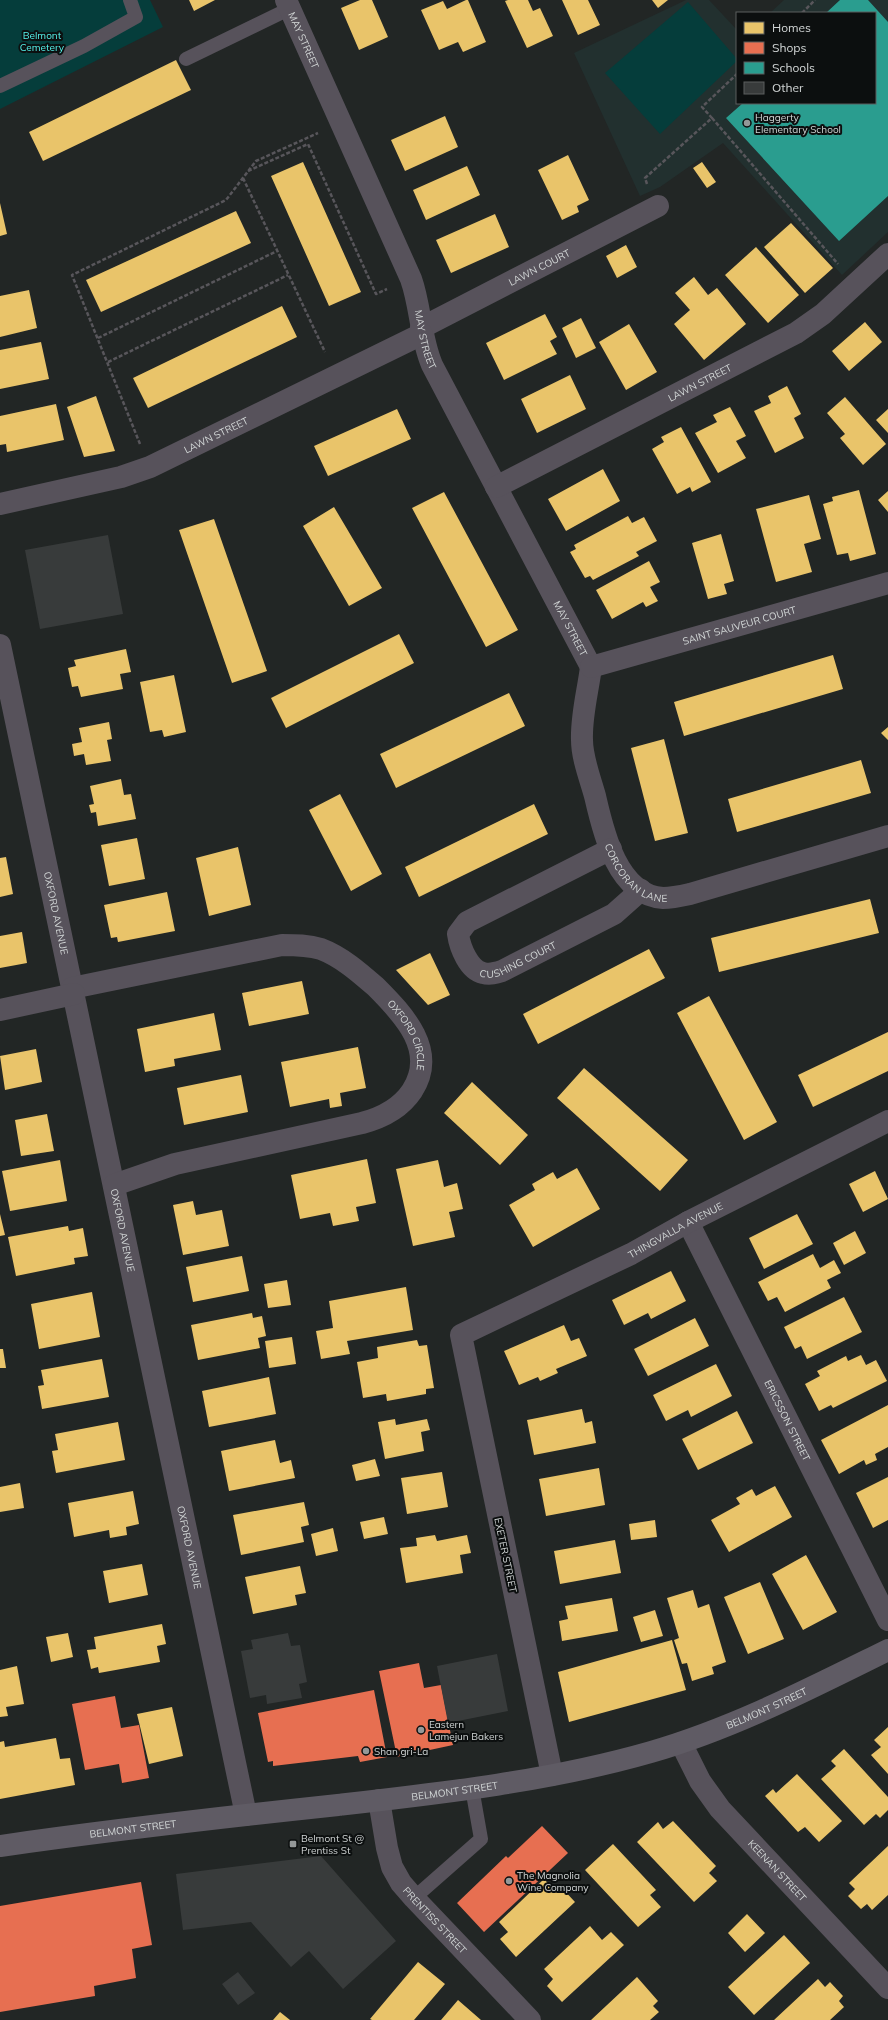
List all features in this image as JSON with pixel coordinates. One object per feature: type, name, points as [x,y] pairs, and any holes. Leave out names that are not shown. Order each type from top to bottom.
[{"type":"main road","name":"BELMONT STREET","points":[[0,1846],[472,1788],[552,1775],[619,1761],[680,1743],[769,1707],[888,1650]]},
{"type":"street","name":"MAY STREET","points":[[288,4],[411,279],[417,299],[421,331],[435,372],[591,667]]},
{"type":"street","name":"LAWN COURT","points":[[421,331],[658,206]]},
{"type":"street","name":"LAWN STREET","points":[[496,487],[796,333],[823,314],[888,254]]},
{"type":"street","name":"LAWN STREET","points":[[0,504],[121,477],[145,469],[421,331]]},
{"type":"street","name":"SAINT SAUVEUR COURT","points":[[591,667],[888,583]]},
{"type":"street","name":"OXFORD AVENUE","points":[[0,645],[246,1815]]},
{"type":"street","name":"CORCORAN LANE","points":[[591,667],[583,724],[582,747],[610,849],[624,875],[641,890],[663,898],[690,894],[888,836]]},
{"type":"street","name":"CUSHING COURT","points":[[610,849],[467,922],[458,934],[461,946],[470,963],[474,968],[484,974],[502,971],[614,914],[641,890]]},
{"type":"street","name":"OXFORD CIRCLE","points":[[0,1010],[73,991],[276,946],[296,945],[309,946],[333,955],[346,962],[386,997],[409,1026],[422,1057],[420,1076],[409,1095],[398,1107],[381,1117],[362,1123],[175,1164],[114,1186]]},
{"type":"street","name":"THINGVALLA AVENUE","points":[[461,1335],[631,1254],[688,1222],[888,1121]]},
{"type":"street","name":"ERICSSON STREET","points":[[688,1222],[888,1620]]},
{"type":"street","name":"EXETER STREET","points":[[461,1335],[552,1775]]},
{"type":"street","name":"KEENAN STREET","points":[[680,1743],[700,1781],[720,1809],[888,1988]]},
{"type":"street","name":"PRENTISS STREET","points":[[378,1800],[392,1867],[401,1883],[530,2020]]},
{"type":"lane","points":[[0,86],[84,46],[136,18],[130,0]]},
{"type":"lane","points":[[186,59],[288,4]]},
{"type":"lane","points":[[414,1898],[481,1839],[472,1788]]},
{"type":"path","points":[[803,12],[815,0]]},
{"type":"path","points":[[736,75],[702,107],[840,266]]},
{"type":"path","points":[[658,206],[644,178],[712,118]]},
{"type":"path","points":[[141,448],[108,362],[72,275],[226,200],[256,161],[321,132]]},
{"type":"path","points":[[248,172],[308,144],[376,294],[391,287]]},
{"type":"path","points":[[242,178],[327,356]]},
{"type":"path","points":[[98,338],[277,251]]},
{"type":"path","points":[[108,362],[288,275]]},
{"type":"shaded area","name":"Haggerty Elementary School","points":[[686,0],[709,0],[736,29],[736,104],[876,104],[876,12],[771,12],[784,0],[888,0],[888,232],[842,275],[723,143],[660,187],[640,196],[574,53]]},
{"type":"green space","name":"Belmont Cemetery","points":[[0,0],[150,0],[163,27],[0,109]]},
{"type":"green space","points":[[688,2],[736,58],[736,62],[660,134],[605,73]]},
{"type":"building: Homes","points":[[189,0],[215,0],[194,11]]},
{"type":"building: Homes","points":[[360,0],[372,0],[388,37],[359,50],[341,8]]},
{"type":"building: Homes","points":[[468,0],[486,42],[463,52],[458,42],[439,50],[421,10],[443,1],[447,9]]},
{"type":"building: Homes","points":[[528,0],[533,11],[540,8],[553,36],[527,48],[505,1]]},
{"type":"building: Homes","points":[[562,0],[588,0],[600,25],[578,35]]},
{"type":"building: Homes","points":[[652,0],[668,0],[658,8]]},
{"type":"building: Homes","points":[[176,60],[191,90],[43,161],[29,132]]},
{"type":"building: Homes","points":[[445,116],[458,147],[405,171],[391,140]]},
{"type":"building: Homes","points":[[568,155],[589,200],[577,206],[579,212],[562,220],[538,170]]},
{"type":"building: Homes","points":[[303,162],[361,292],[329,306],[271,176]]},
{"type":"building: Homes","points":[[702,162],[716,182],[707,188],[693,168]]},
{"type":"building: Homes","points":[[467,166],[480,195],[426,220],[413,190]]},
{"type":"building: Homes","points":[[0,203],[7,234],[0,236]]},
{"type":"building: Homes","points":[[236,211],[251,243],[101,312],[86,280]]},
{"type":"building: Homes","points":[[495,214],[509,247],[451,273],[436,240]]},
{"type":"building: Homes","points":[[791,223],[833,268],[805,293],[764,247]]},
{"type":"building: Homes","points":[[626,245],[637,267],[617,278],[606,256]]},
{"type":"building: Homes","points":[[756,247],[799,295],[768,323],[725,275]]},
{"type":"building: Homes","points":[[694,277],[708,295],[717,288],[746,324],[704,360],[674,324],[690,310],[675,293]]},
{"type":"building: Homes","points":[[29,290],[37,328],[0,337],[0,296]]},
{"type":"building: Homes","points":[[282,306],[297,337],[148,408],[133,378]]},
{"type":"building: Homes","points":[[545,314],[557,337],[550,341],[557,354],[504,380],[486,343]]},
{"type":"building: Homes","points":[[581,318],[596,348],[576,358],[562,328]]},
{"type":"building: Homes","points":[[865,322],[882,342],[849,371],[832,351]]},
{"type":"building: Homes","points":[[629,324],[657,372],[626,390],[599,342]]},
{"type":"building: Homes","points":[[41,342],[49,379],[0,389],[0,350]]},
{"type":"building: Homes","points":[[570,375],[586,409],[537,433],[521,399]]},
{"type":"building: Homes","points":[[787,386],[801,414],[794,418],[804,438],[775,453],[754,411],[771,403],[768,396]]},
{"type":"building: Homes","points":[[96,396],[115,451],[84,457],[67,407]]},
{"type":"building: Homes","points":[[845,397],[886,444],[863,465],[840,438],[845,434],[827,413]]},
{"type":"building: Homes","points":[[56,404],[64,440],[7,452],[6,444],[0,445],[0,416]]},
{"type":"building: Homes","points":[[730,407],[746,436],[736,441],[746,458],[718,473],[695,433],[717,422],[713,415]]},
{"type":"building: Homes","points":[[397,409],[411,439],[328,476],[314,446]]},
{"type":"building: Homes","points":[[888,409],[888,433],[876,420]]},
{"type":"building: Homes","points":[[681,427],[711,482],[692,492],[690,487],[677,494],[652,449],[664,442],[661,437]]},
{"type":"building: Homes","points":[[603,469],[620,501],[566,531],[548,499]]},
{"type":"building: Homes","points":[[859,490],[876,554],[850,561],[848,553],[837,555],[823,504],[833,501],[832,497]]},
{"type":"building: Homes","points":[[888,491],[888,512],[878,500]]},
{"type":"building: Homes","points":[[444,492],[518,630],[486,647],[412,508]]},
{"type":"building: Homes","points":[[809,495],[821,539],[804,544],[812,572],[776,582],[756,509]]},
{"type":"building: Homes","points":[[334,507],[382,588],[349,606],[303,526]]},
{"type":"building: Homes","points":[[628,516],[632,523],[644,517],[657,541],[636,552],[639,556],[593,580],[590,576],[585,578],[570,552],[576,549],[574,545]]},
{"type":"building: Homes","points":[[214,519],[267,671],[232,683],[179,530]]},
{"type":"building: Homes","points":[[721,534],[734,581],[724,584],[727,594],[708,599],[692,543]]},
{"type":"building: Homes","points":[[649,561],[660,582],[650,587],[658,601],[646,607],[643,602],[612,619],[596,590]]},
{"type":"building: Homes","points":[[399,634],[414,663],[286,728],[271,698]]},
{"type":"building: Homes","points":[[126,649],[131,672],[120,674],[123,689],[81,697],[78,686],[72,687],[68,668],[76,666],[74,660]]},
{"type":"building: Homes","points":[[833,655],[843,689],[684,736],[674,702]]},
{"type":"building: Homes","points":[[174,675],[186,732],[164,737],[162,730],[150,732],[140,682]]},
{"type":"building: Homes","points":[[509,693],[525,726],[396,788],[380,754]]},
{"type":"building: Homes","points":[[109,722],[112,739],[107,740],[111,761],[86,765],[84,754],[74,756],[72,744],[82,742],[79,728]]},
{"type":"building: Homes","points":[[888,727],[888,740],[881,733]]},
{"type":"building: Homes","points":[[664,739],[688,833],[655,841],[631,748]]},
{"type":"building: Homes","points":[[861,760],[871,793],[737,832],[728,799]]},
{"type":"building: Homes","points":[[121,779],[124,795],[131,794],[136,819],[98,826],[96,812],[91,813],[89,805],[94,804],[90,786]]},
{"type":"building: Homes","points":[[340,794],[382,874],[351,891],[309,810]]},
{"type":"building: Homes","points":[[534,804],[548,834],[419,897],[405,867]]},
{"type":"building: Homes","points":[[137,838],[145,879],[109,886],[101,845]]},
{"type":"building: Homes","points":[[238,847],[251,905],[209,916],[196,858]]},
{"type":"building: Homes","points":[[6,857],[13,894],[0,897],[0,858]]},
{"type":"building: Homes","points":[[167,892],[175,931],[118,942],[117,937],[111,938],[104,905]]},
{"type":"building: Homes","points":[[870,899],[879,933],[719,972],[711,938]]},
{"type":"building: Homes","points":[[22,932],[27,963],[0,968],[0,936]]},
{"type":"building: Homes","points":[[649,949],[665,978],[538,1044],[523,1014]]},
{"type":"building: Homes","points":[[430,953],[450,995],[428,1005],[396,970]]},
{"type":"building: Homes","points":[[302,981],[309,1014],[249,1026],[242,993]]},
{"type":"building: Homes","points":[[709,996],[777,1122],[744,1140],[677,1013]]},
{"type":"building: Homes","points":[[214,1013],[221,1050],[174,1059],[175,1066],[145,1072],[137,1029]]},
{"type":"building: Homes","points":[[888,1032],[888,1071],[813,1107],[798,1075]]},
{"type":"building: Homes","points":[[358,1047],[366,1088],[340,1093],[342,1106],[330,1108],[329,1099],[290,1107],[281,1062]]},
{"type":"building: Homes","points":[[36,1049],[42,1082],[5,1090],[0,1056]]},
{"type":"building: Homes","points":[[584,1068],[688,1160],[660,1191],[557,1098]]},
{"type":"building: Homes","points":[[241,1075],[248,1112],[184,1125],[177,1088]]},
{"type":"building: Homes","points":[[472,1082],[528,1135],[500,1165],[444,1113]]},
{"type":"building: Homes","points":[[47,1114],[54,1151],[21,1156],[15,1120]]},
{"type":"building: Homes","points":[[367,1159],[376,1203],[356,1207],[359,1221],[333,1226],[330,1213],[300,1219],[291,1175]]},
{"type":"building: Homes","points":[[60,1160],[67,1201],[10,1211],[2,1171]]},
{"type":"building: Homes","points":[[438,1160],[444,1187],[457,1183],[463,1209],[449,1212],[455,1237],[413,1246],[396,1169]]},
{"type":"building: Homes","points":[[577,1168],[600,1209],[533,1247],[509,1205],[535,1190],[532,1184],[553,1172],[557,1179]]},
{"type":"building: Homes","points":[[875,1171],[888,1199],[863,1212],[849,1184]]},
{"type":"building: Homes","points":[[193,1201],[196,1215],[222,1210],[229,1246],[183,1255],[173,1205]]},
{"type":"building: Homes","points":[[0,1214],[5,1235],[0,1236]]},
{"type":"building: Homes","points":[[797,1214],[813,1244],[764,1269],[749,1238]]},
{"type":"building: Homes","points":[[68,1226],[69,1231],[83,1228],[88,1256],[74,1258],[75,1264],[16,1276],[8,1237]]},
{"type":"building: Homes","points":[[855,1231],[866,1253],[844,1265],[833,1243]]},
{"type":"building: Homes","points":[[813,1254],[820,1268],[834,1260],[841,1273],[827,1280],[831,1288],[785,1312],[777,1297],[768,1301],[758,1282]]},
{"type":"building: Homes","points":[[242,1256],[249,1291],[193,1302],[186,1267]]},
{"type":"building: Homes","points":[[671,1271],[686,1301],[651,1319],[648,1313],[624,1325],[612,1300]]},
{"type":"building: Homes","points":[[287,1280],[291,1305],[268,1308],[264,1284]]},
{"type":"building: Homes","points":[[406,1287],[413,1330],[347,1341],[350,1354],[321,1359],[316,1331],[333,1328],[329,1301]]},
{"type":"building: Homes","points":[[92,1292],[100,1337],[39,1349],[31,1304]]},
{"type":"building: Homes","points":[[844,1297],[862,1332],[807,1359],[801,1346],[795,1349],[784,1327]]},
{"type":"building: Homes","points":[[252,1313],[253,1318],[262,1316],[266,1336],[258,1338],[260,1348],[198,1360],[191,1325]]},
{"type":"building: Homes","points":[[695,1318],[709,1346],[648,1376],[634,1349]]},
{"type":"building: Homes","points":[[564,1325],[571,1341],[579,1338],[587,1356],[556,1369],[558,1373],[540,1381],[538,1377],[519,1385],[504,1351]]},
{"type":"building: Homes","points":[[292,1337],[296,1364],[269,1368],[265,1341]]},
{"type":"building: Homes","points":[[417,1340],[419,1346],[427,1345],[434,1388],[426,1389],[426,1394],[387,1401],[386,1394],[363,1398],[357,1362],[378,1358],[377,1347]]},
{"type":"building: Homes","points":[[0,1349],[3,1349],[6,1368],[0,1368]]},
{"type":"building: Homes","points":[[861,1355],[866,1365],[876,1360],[887,1381],[833,1408],[831,1405],[819,1411],[805,1384],[820,1376],[817,1371],[846,1356],[848,1361]]},
{"type":"building: Homes","points":[[102,1359],[109,1397],[42,1409],[38,1386],[44,1385],[41,1370]]},
{"type":"building: Homes","points":[[716,1364],[732,1396],[691,1417],[688,1410],[666,1421],[653,1395]]},
{"type":"building: Homes","points":[[269,1377],[276,1414],[209,1427],[202,1391]]},
{"type":"building: Homes","points":[[888,1405],[888,1447],[875,1454],[877,1460],[866,1465],[864,1460],[839,1474],[821,1440]]},
{"type":"building: Homes","points":[[582,1409],[585,1423],[592,1421],[596,1443],[534,1455],[527,1420]]},
{"type":"building: Homes","points":[[737,1411],[753,1443],[698,1470],[682,1439]]},
{"type":"building: Homes","points":[[395,1419],[396,1425],[427,1419],[430,1430],[421,1432],[424,1451],[385,1459],[378,1422]]},
{"type":"building: Homes","points":[[118,1422],[125,1460],[56,1473],[52,1451],[58,1450],[55,1434]]},
{"type":"building: Homes","points":[[275,1440],[280,1463],[291,1460],[295,1478],[229,1491],[221,1451]]},
{"type":"building: Homes","points":[[375,1459],[380,1476],[356,1481],[352,1465]]},
{"type":"building: Homes","points":[[599,1468],[605,1505],[546,1516],[539,1479]]},
{"type":"building: Homes","points":[[442,1472],[448,1507],[407,1514],[401,1478]]},
{"type":"building: Homes","points":[[888,1477],[888,1520],[873,1528],[856,1493]]},
{"type":"building: Homes","points":[[20,1483],[24,1508],[0,1512],[0,1487]]},
{"type":"building: Homes","points":[[775,1486],[792,1517],[729,1552],[711,1520],[740,1504],[736,1498],[752,1489],[756,1496]]},
{"type":"building: Homes","points":[[133,1491],[139,1524],[126,1527],[127,1535],[110,1538],[109,1530],[74,1537],[68,1503]]},
{"type":"building: Homes","points":[[304,1502],[309,1525],[301,1527],[304,1542],[241,1555],[233,1515]]},
{"type":"building: Homes","points":[[384,1517],[388,1534],[364,1539],[360,1522]]},
{"type":"building: Homes","points":[[655,1520],[657,1537],[631,1540],[629,1524]]},
{"type":"building: Homes","points":[[333,1528],[338,1551],[316,1556],[311,1534]]},
{"type":"building: Homes","points":[[435,1535],[437,1541],[467,1535],[471,1553],[460,1555],[463,1573],[406,1583],[400,1548],[417,1546],[416,1538]]},
{"type":"building: Homes","points":[[615,1540],[621,1573],[560,1584],[554,1551]]},
{"type":"building: Homes","points":[[806,1555],[837,1612],[803,1630],[772,1574]]},
{"type":"building: Homes","points":[[142,1564],[148,1595],[109,1603],[103,1571]]},
{"type":"building: Homes","points":[[300,1566],[306,1593],[295,1595],[297,1605],[253,1614],[245,1577]]},
{"type":"building: Homes","points":[[760,1582],[784,1639],[748,1654],[724,1597]]},
{"type":"building: Homes","points":[[693,1590],[698,1608],[709,1604],[726,1662],[712,1667],[714,1674],[692,1681],[687,1663],[682,1664],[674,1640],[679,1638],[667,1598]]},
{"type":"building: Homes","points":[[612,1598],[618,1631],[562,1641],[559,1621],[568,1619],[565,1606]]},
{"type":"building: Homes","points":[[655,1610],[663,1636],[641,1642],[633,1617]]},
{"type":"building: Homes","points":[[162,1624],[166,1644],[157,1646],[160,1662],[99,1673],[98,1667],[91,1669],[87,1650],[96,1649],[94,1637]]},
{"type":"building: Homes","points":[[68,1633],[73,1657],[51,1662],[46,1637]]},
{"type":"building: Homes","points":[[672,1640],[686,1690],[569,1722],[558,1672]]},
{"type":"building: Homes","points":[[17,1666],[24,1704],[6,1707],[8,1716],[0,1717],[0,1670]]},
{"type":"building: Homes","points":[[172,1707],[183,1756],[149,1764],[137,1714]]},
{"type":"building: Homes","points":[[888,1727],[888,1774],[871,1755],[881,1747],[874,1740]]},
{"type":"building: Homes","points":[[56,1738],[60,1759],[70,1758],[75,1785],[0,1799],[0,1742],[4,1741],[5,1747]]},
{"type":"building: Homes","points":[[844,1749],[888,1797],[888,1810],[880,1818],[876,1814],[864,1825],[821,1779],[836,1766],[831,1761]]},
{"type":"building: Homes","points":[[797,1774],[842,1821],[819,1842],[805,1827],[798,1832],[765,1796],[773,1789],[776,1793]]},
{"type":"building: Homes","points":[[673,1821],[716,1866],[709,1873],[717,1881],[694,1902],[637,1842],[658,1822],[663,1829]]},
{"type":"building: Homes","points":[[613,1844],[656,1890],[650,1895],[661,1907],[638,1927],[585,1870]]},
{"type":"building: Homes","points":[[888,1846],[888,1895],[872,1910],[867,1904],[861,1909],[848,1896],[855,1889],[849,1883]]},
{"type":"building: Homes","points":[[544,1879],[556,1892],[561,1887],[575,1902],[516,1957],[500,1939],[508,1932],[499,1922]]},
{"type":"building: Homes","points":[[747,1914],[765,1933],[745,1952],[728,1933]]},
{"type":"building: Homes","points":[[590,1926],[602,1940],[611,1932],[624,1945],[562,2002],[547,1986],[553,1979],[544,1969]]},
{"type":"building: Homes","points":[[784,1935],[810,1963],[754,2015],[728,1987]]},
{"type":"building: Homes","points":[[418,1962],[445,1984],[414,2020],[370,2019]]},
{"type":"building: Homes","points":[[637,1977],[658,2001],[653,2006],[659,2012],[650,2020],[591,2020]]},
{"type":"building: Homes","points":[[818,1979],[825,1987],[830,1982],[843,1996],[839,2001],[844,2007],[830,2020],[774,2020]]},
{"type":"building: Homes","points":[[458,2000],[481,2020],[441,2020]]},
{"type":"building: Homes","points":[[280,2012],[290,2020],[273,2020]]},
{"type":"building: Shops","points":[[419,1663],[424,1688],[441,1685],[453,1745],[397,1757],[379,1671]]},
{"type":"building: Shops","points":[[374,1690],[387,1757],[360,1762],[358,1756],[273,1766],[273,1761],[268,1762],[258,1713]]},
{"type":"building: Shops","points":[[115,1696],[121,1728],[139,1725],[149,1778],[122,1783],[119,1764],[85,1770],[72,1704]]},
{"type":"building: Shops","name":"The Magnolia Wine Company","points":[[542,1826],[568,1853],[484,1932],[457,1903],[506,1856],[508,1858]]},
{"type":"building: Shops","points":[[141,1882],[152,1945],[132,1949],[136,1978],[94,1986],[95,1996],[0,2012],[0,1906]]},
{"type":"building: Schools","points":[[840,0],[868,0],[888,22],[888,196],[839,241],[726,118],[742,104],[876,104],[876,12],[827,12]]},
{"type":"building: Other","points":[[108,535],[123,614],[40,629],[25,550]]},
{"type":"building: Other","points":[[288,1633],[291,1646],[300,1645],[307,1682],[299,1684],[302,1698],[267,1704],[266,1695],[250,1698],[241,1651],[253,1649],[251,1640]]},
{"type":"building: Other","points":[[497,1654],[508,1711],[448,1723],[437,1666]]},
{"type":"building: Other","points":[[321,1856],[396,1941],[343,1989],[309,1951],[291,1967],[251,1922],[183,1930],[176,1874]]},
{"type":"building: Other","points":[[238,1972],[255,1993],[238,2005],[222,1984]]},
{"type":"place","name":"Haggerty Elementary School","points":[[747,123]]},
{"type":"place","name":"Eastern Lamejun Bakers","points":[[421,1730]]},
{"type":"place","name":"Shan gri-La","points":[[366,1751]]},
{"type":"place","name":"Belmont St @ Prentiss St","points":[[293,1844]]},
{"type":"place","name":"The Magnolia Wine Company","points":[[509,1881]]}]
